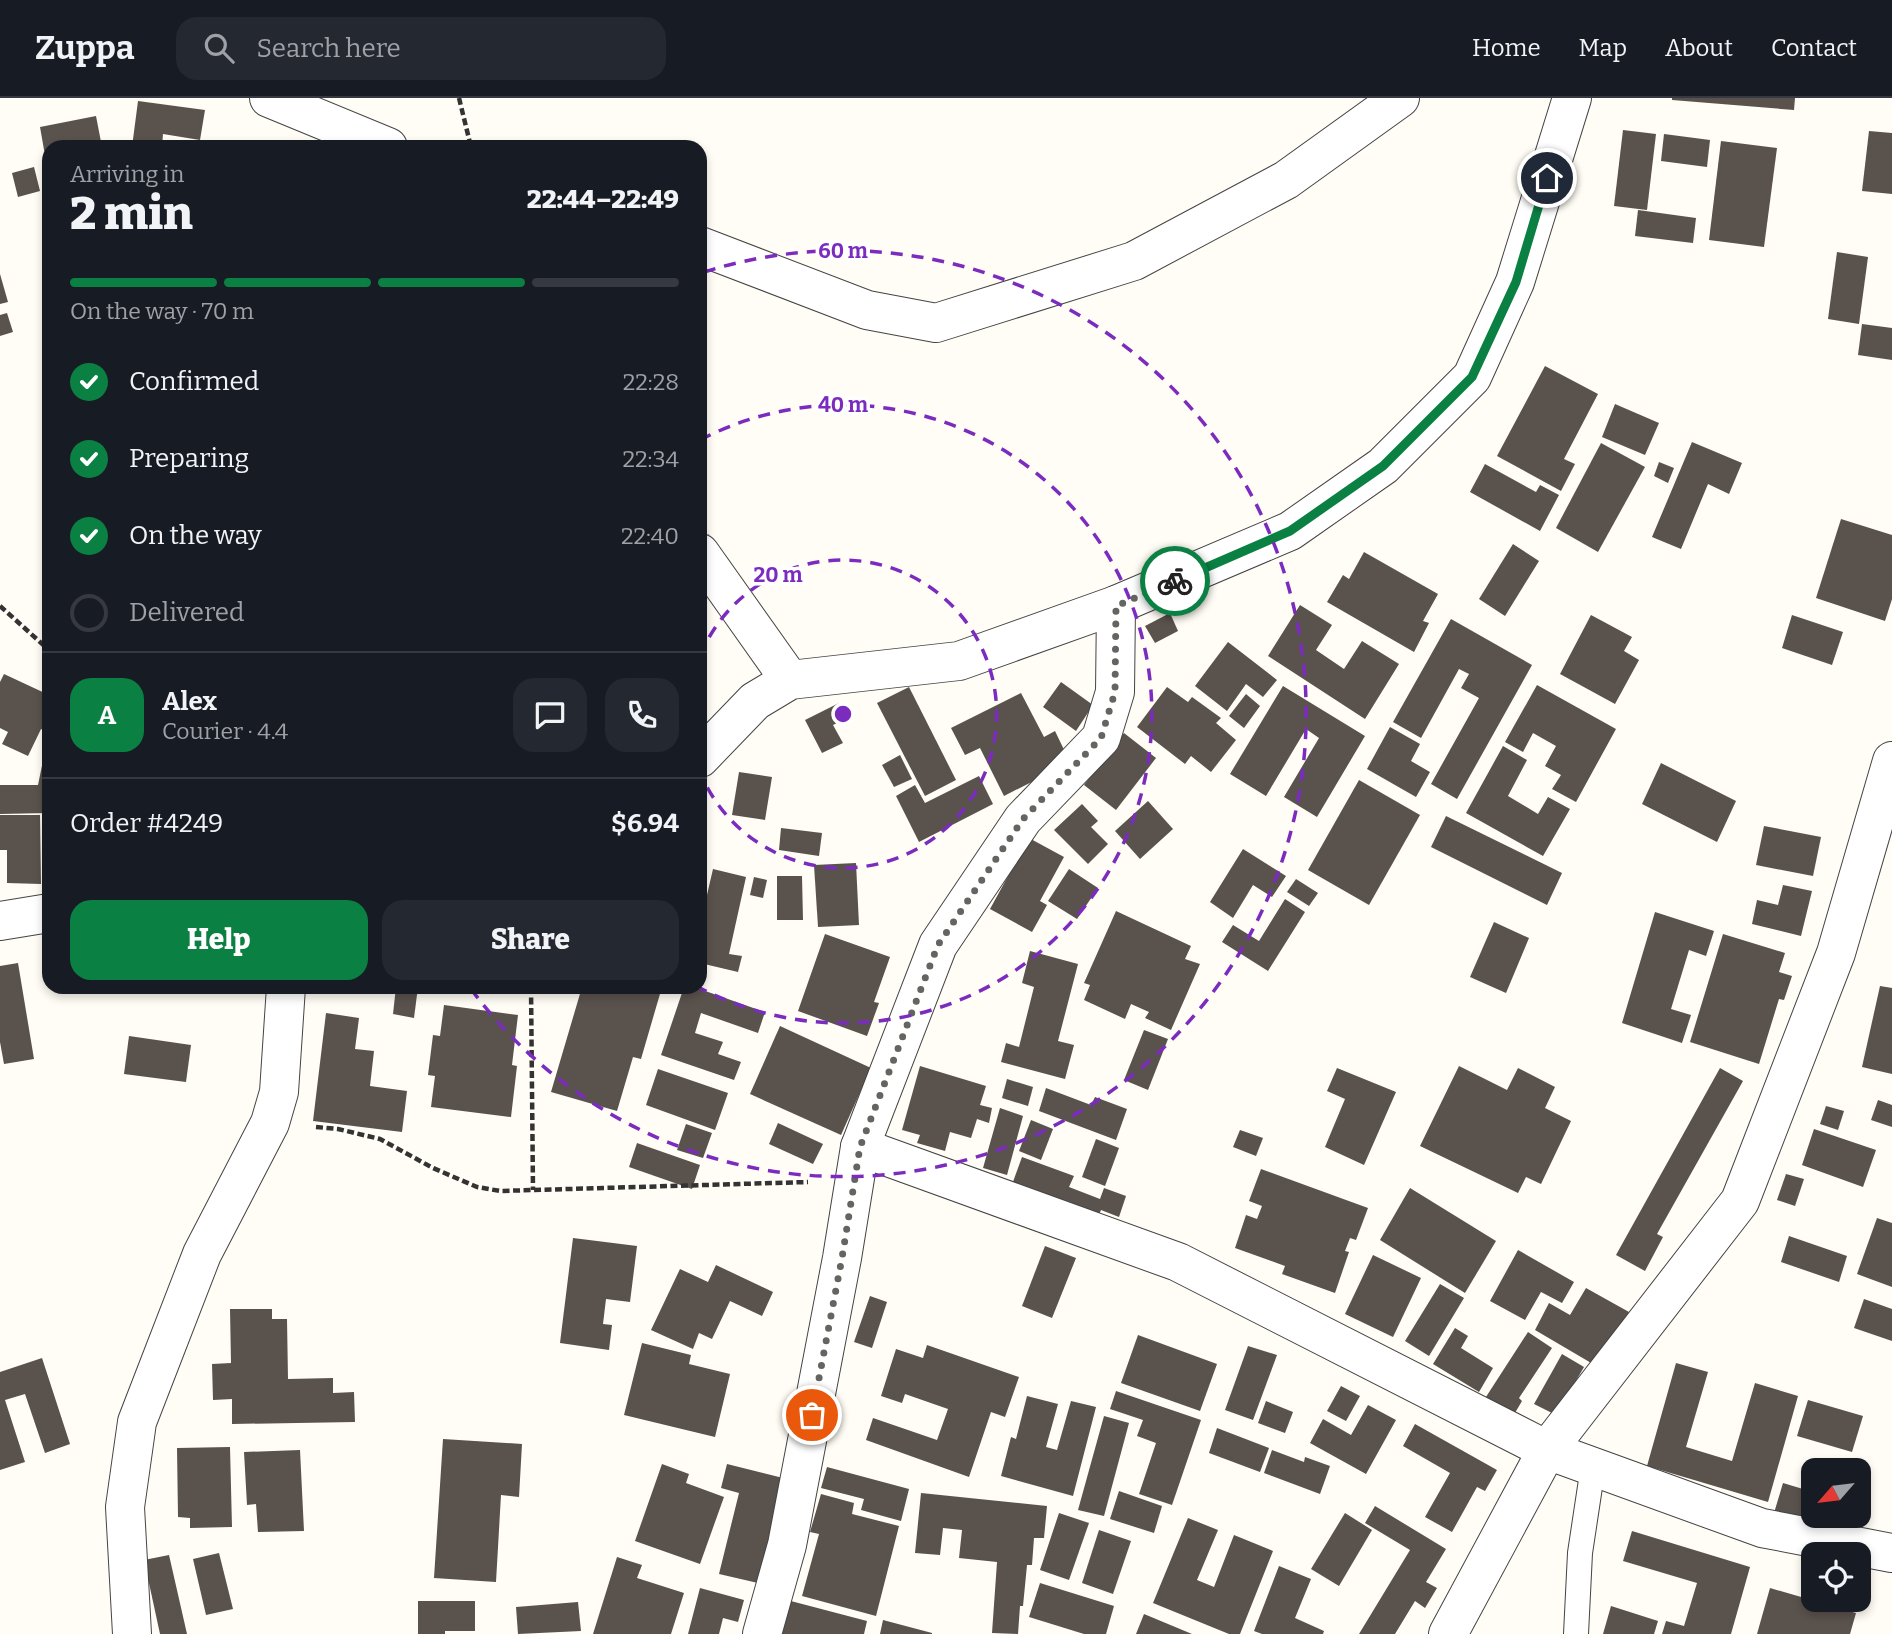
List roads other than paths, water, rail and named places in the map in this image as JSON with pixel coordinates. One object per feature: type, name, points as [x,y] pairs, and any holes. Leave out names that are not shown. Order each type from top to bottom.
[{"type":"street","points":[[269,98],[371,140]]},
{"type":"street","points":[[707,249],[867,310],[936,323],[1134,261],[1286,180],[1400,98]]},
{"type":"street","points":[[707,751],[755,701],[790,680],[959,662],[1116,606],[1290,531],[1383,466],[1472,377],[1516,282],[1572,98]]},
{"type":"street","points":[[707,563],[790,680]]},
{"type":"street","points":[[762,1634],[787,1545],[858,1163],[938,945],[1023,819],[1101,738],[1115,692],[1116,606]]},
{"type":"street","points":[[1448,1634],[1547,1450],[1740,1201],[1836,953],[1892,761]]},
{"type":"street","points":[[0,921],[42,914]]},
{"type":"street","points":[[132,1634],[125,1507],[137,1422],[202,1254],[270,1123],[279,1092],[286,994]]},
{"type":"street","points":[[858,1163],[1178,1262],[1547,1450],[1762,1528],[1892,1553]]},
{"type":"lane","points":[[1576,1634],[1580,1553],[1593,1467]]}]
